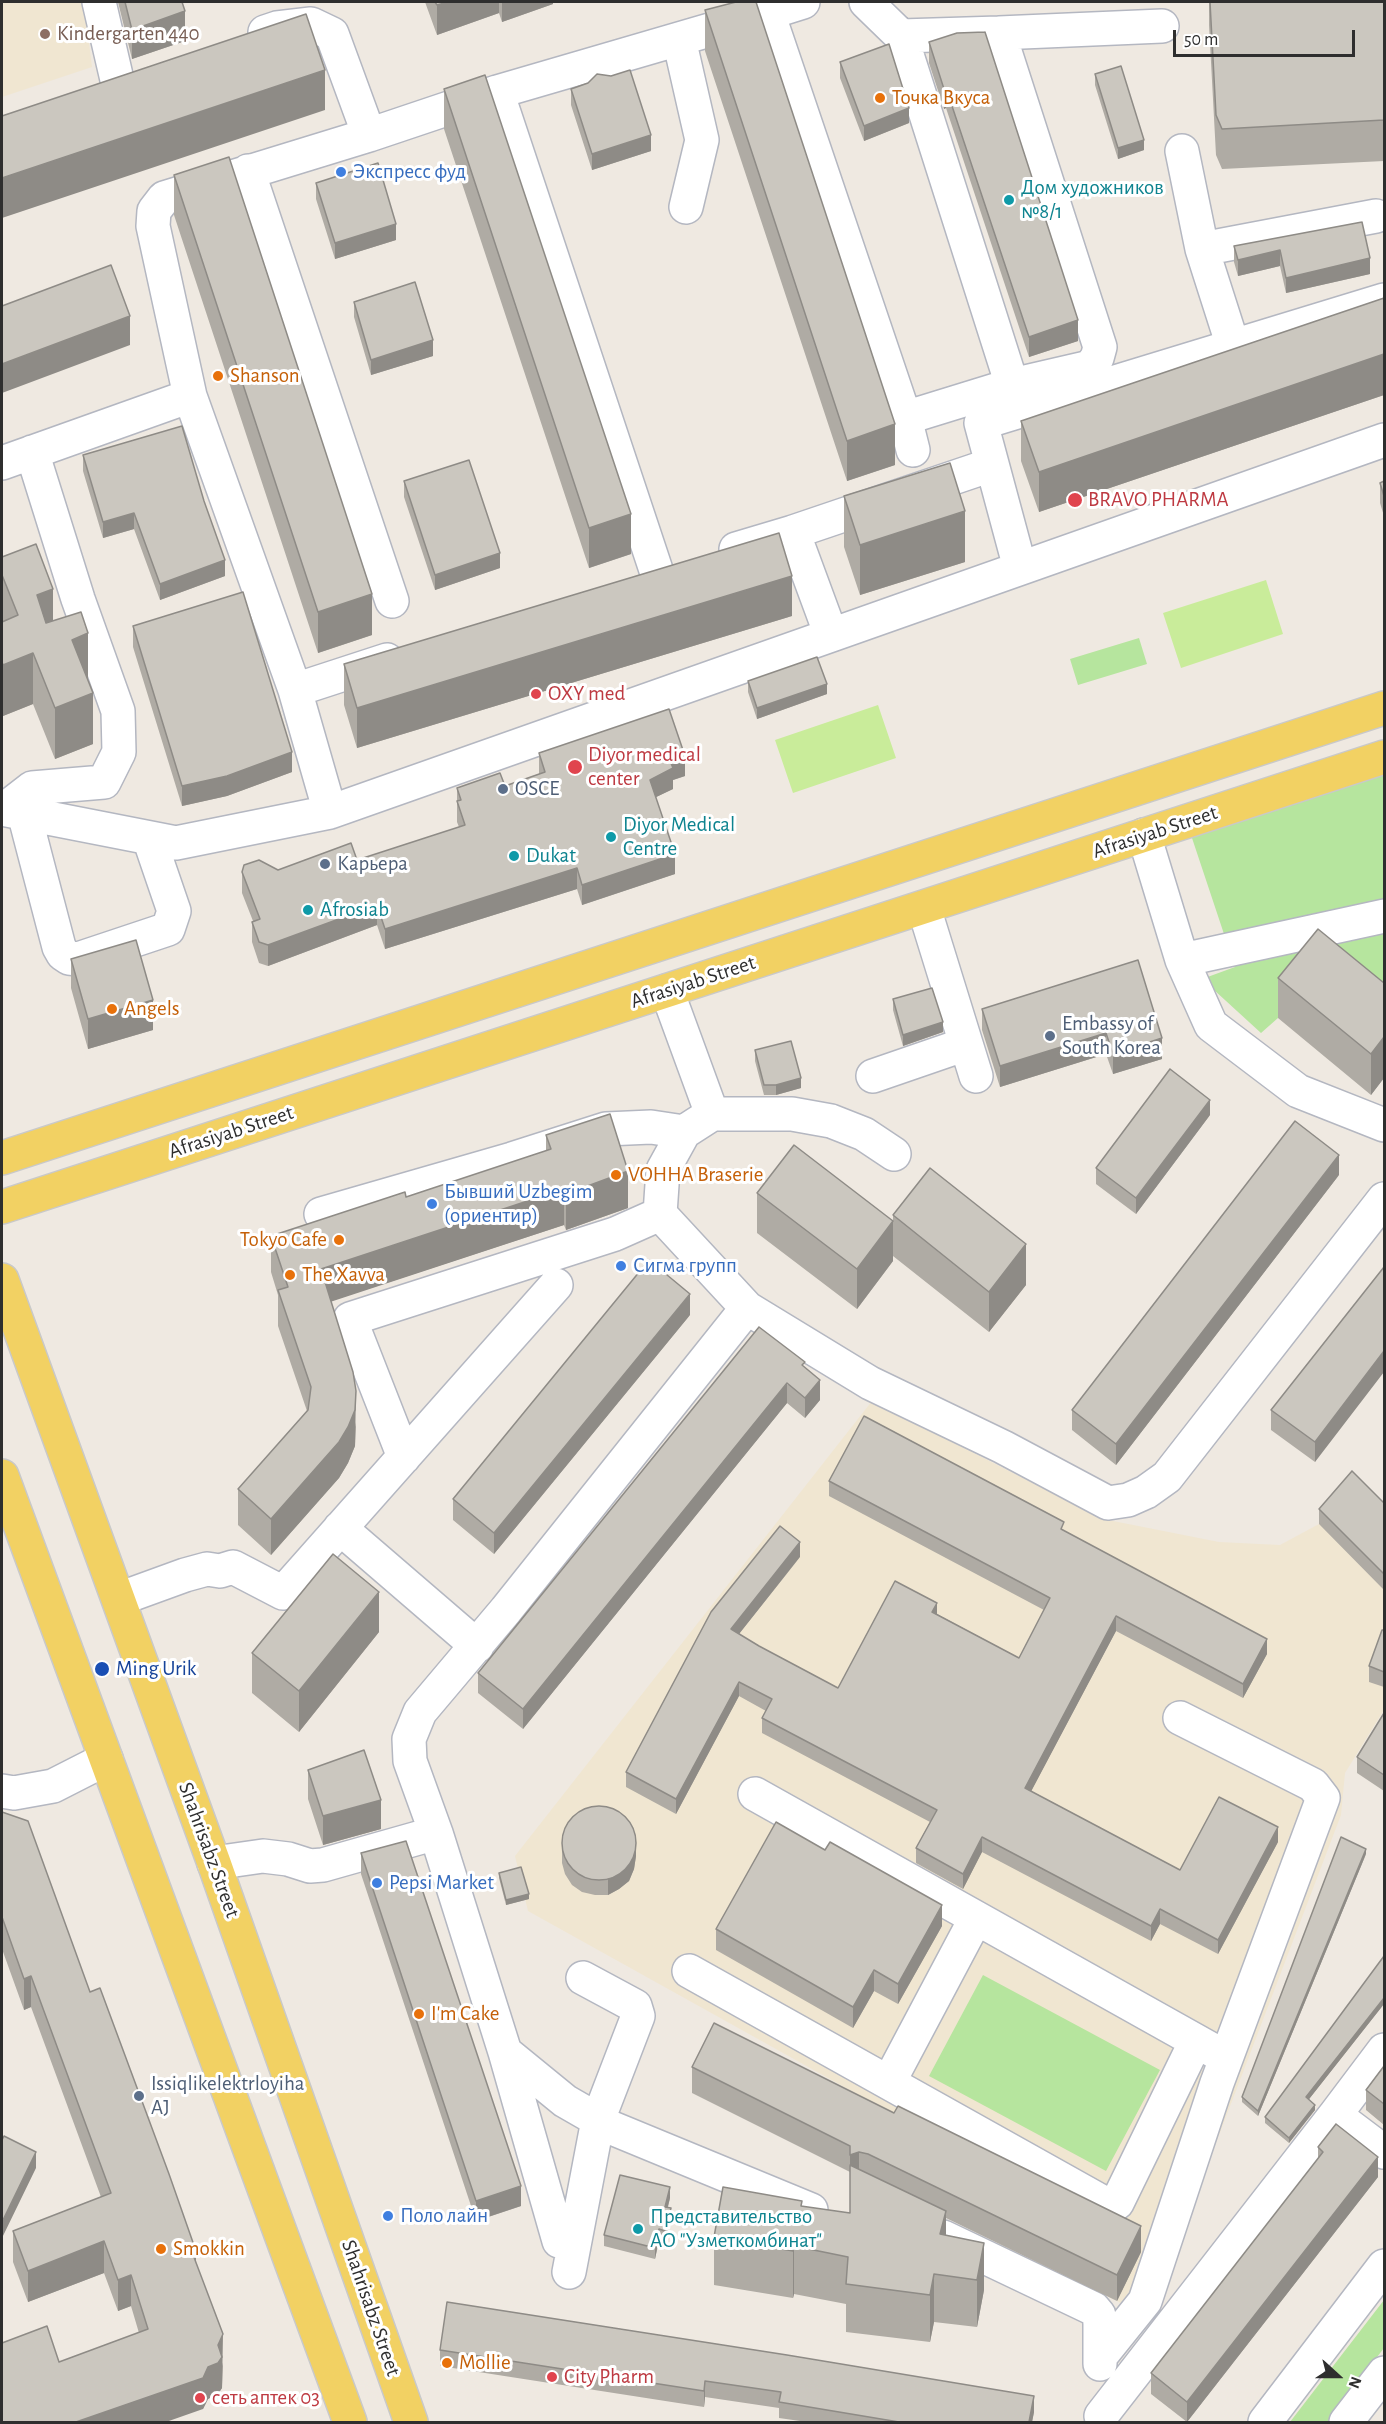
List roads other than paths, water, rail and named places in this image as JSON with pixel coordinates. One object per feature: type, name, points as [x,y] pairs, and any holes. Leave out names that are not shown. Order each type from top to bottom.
[{"type":"main road","points":[[2,1158],[1384,708]]},
{"type":"main road","name":"Afrasiyab Street","points":[[2,1207],[1384,757]]},
{"type":"main road","name":"Shahrisabz Street","points":[[2,1280],[214,1863],[411,2422]]},
{"type":"main road","points":[[2,1476],[350,2422]]},
{"type":"street","points":[[87,95],[130,80],[99,2]]},
{"type":"street","points":[[330,812],[295,690],[190,396],[153,226],[154,211],[164,198],[369,135],[497,92],[803,2]]},
{"type":"street","points":[[866,2],[901,36],[1012,385]]},
{"type":"street","points":[[768,13],[905,418],[913,450]]},
{"type":"street","points":[[231,44],[277,28],[311,24],[332,34],[369,135]]},
{"type":"street","points":[[901,36],[1162,26]]},
{"type":"street","points":[[905,418],[1012,385],[1090,367],[1097,358],[1100,347],[999,33]]},
{"type":"street","points":[[680,39],[702,140],[686,207]]},
{"type":"street","points":[[497,92],[668,570],[793,532],[991,465]]},
{"type":"street","points":[[1182,151],[1202,249],[1233,346]]},
{"type":"street","points":[[248,171],[392,601]]},
{"type":"street","points":[[1202,249],[1376,216]]},
{"type":"street","points":[[1020,568],[981,423],[1384,300]]},
{"type":"street","points":[[2,463],[190,396]]},
{"type":"street","points":[[10,810],[176,843],[330,812],[1384,440]]},
{"type":"street","points":[[10,810],[32,788],[104,782],[119,752],[118,711],[78,599],[32,452]]},
{"type":"street","points":[[793,532],[831,635]]},
{"type":"street","points":[[295,690],[419,650]]},
{"type":"street","points":[[10,810],[59,947],[69,958],[78,959],[168,929],[174,911],[149,838]]},
{"type":"street","points":[[1144,835],[1182,960],[1211,1025],[1298,1091],[1384,1125]]},
{"type":"street","points":[[924,908],[976,1076]]},
{"type":"street","points":[[1182,960],[1384,915]]},
{"type":"street","points":[[667,991],[712,1114]]},
{"type":"street","points":[[873,1076],[966,1044]]},
{"type":"street","points":[[894,1155],[864,1134],[831,1120],[792,1114],[712,1114],[684,1132],[663,1170],[660,1214],[747,1308],[870,1383],[1003,1447],[1108,1503],[1128,1500],[1146,1492],[1167,1477],[1384,1199]]},
{"type":"street","points":[[321,1214],[512,1159],[606,1129],[651,1126],[684,1132]]},
{"type":"street","points":[[404,1457],[350,1319],[615,1233],[660,1214]]},
{"type":"street","points":[[119,1599],[185,1575],[207,1569],[220,1571],[233,1567],[283,1593],[556,1285]]},
{"type":"street","points":[[559,2241],[505,2052],[436,1833],[410,1761],[409,1738],[420,1712],[477,1646],[747,1308]]},
{"type":"street","points":[[340,1528],[477,1646]]},
{"type":"street","points":[[1100,2357],[1145,2301],[1226,2058],[1323,1798],[1313,1785],[1180,1718]]},
{"type":"street","points":[[2,1791],[14,1792],[53,1786],[106,1759]]},
{"type":"street","points":[[755,1794],[1226,2058]]},
{"type":"street","points":[[214,1863],[263,1856],[288,1859],[310,1866],[323,1865],[436,1833]]},
{"type":"street","points":[[889,2082],[976,1918]]},
{"type":"street","points":[[689,1971],[1102,2202],[1117,2203],[1196,2041]]},
{"type":"street","points":[[569,2272],[598,2120],[638,2016],[635,2006],[583,1978]]},
{"type":"street","points":[[1101,2419],[1384,2050]]},
{"type":"street","points":[[505,2052],[565,2101],[612,2128],[811,2210]]},
{"type":"street","points":[[1335,2115],[1384,2152]]},
{"type":"street","points":[[914,2223],[1094,2309],[1099,2315],[1100,2323],[1101,2419]]},
{"type":"street","points":[[1265,2422],[1384,2266]]},
{"type":"street","points":[[1346,2422],[1384,2373]]},
{"type":"place","name":"Kindergarten 440","points":[[45,34]]},
{"type":"place","name":"Точка Вкуса","points":[[880,98]]},
{"type":"place","name":"Экспресс фуд","points":[[341,172]]},
{"type":"place","name":"Дом художников №8/1","points":[[1009,200]]},
{"type":"place","name":"Shanson","points":[[218,376]]},
{"type":"place","name":"BRAVO PHARMA","points":[[1075,500]]},
{"type":"place","name":"OXY med","points":[[536,694]]},
{"type":"place","name":"Diyor medical center","points":[[575,767]]},
{"type":"place","name":"OSCE","points":[[503,789]]},
{"type":"place","name":"Diyor Medical Centre","points":[[611,837]]},
{"type":"place","name":"Dukat","points":[[514,856]]},
{"type":"place","name":"Карьера","points":[[325,864]]},
{"type":"place","name":"Afrosiab","points":[[308,910]]},
{"type":"place","name":"Angels","points":[[112,1009]]},
{"type":"place","name":"Embassy of South Korea","points":[[1050,1036]]},
{"type":"place","name":"VOHHA Braserie","points":[[616,1175]]},
{"type":"place","name":"Бывший Uzbegim (ориентир)","points":[[432,1204]]},
{"type":"place","name":"Tokyo Cafe","points":[[339,1240]]},
{"type":"place","name":"Сигма групп","points":[[621,1266]]},
{"type":"place","name":"The Xavva","points":[[290,1275]]},
{"type":"place","name":"Ming Urik","points":[[102,1669]]},
{"type":"place","name":"Pepsi Market","points":[[377,1883]]},
{"type":"place","name":"I'm Cake","points":[[419,2014]]},
{"type":"place","name":"Issiqlikelektrloyiha AJ","points":[[139,2096]]},
{"type":"place","name":"Поло лайн","points":[[388,2216]]},
{"type":"place","name":"Представительство АО \"Узметкомбинат\"","points":[[638,2229]]},
{"type":"place","name":"Smokkin","points":[[161,2249]]},
{"type":"place","name":"Mollie","points":[[447,2363]]},
{"type":"place","name":"City Pharm","points":[[552,2377]]},
{"type":"place","name":"сеть аптек 03","points":[[200,2398]]}]
